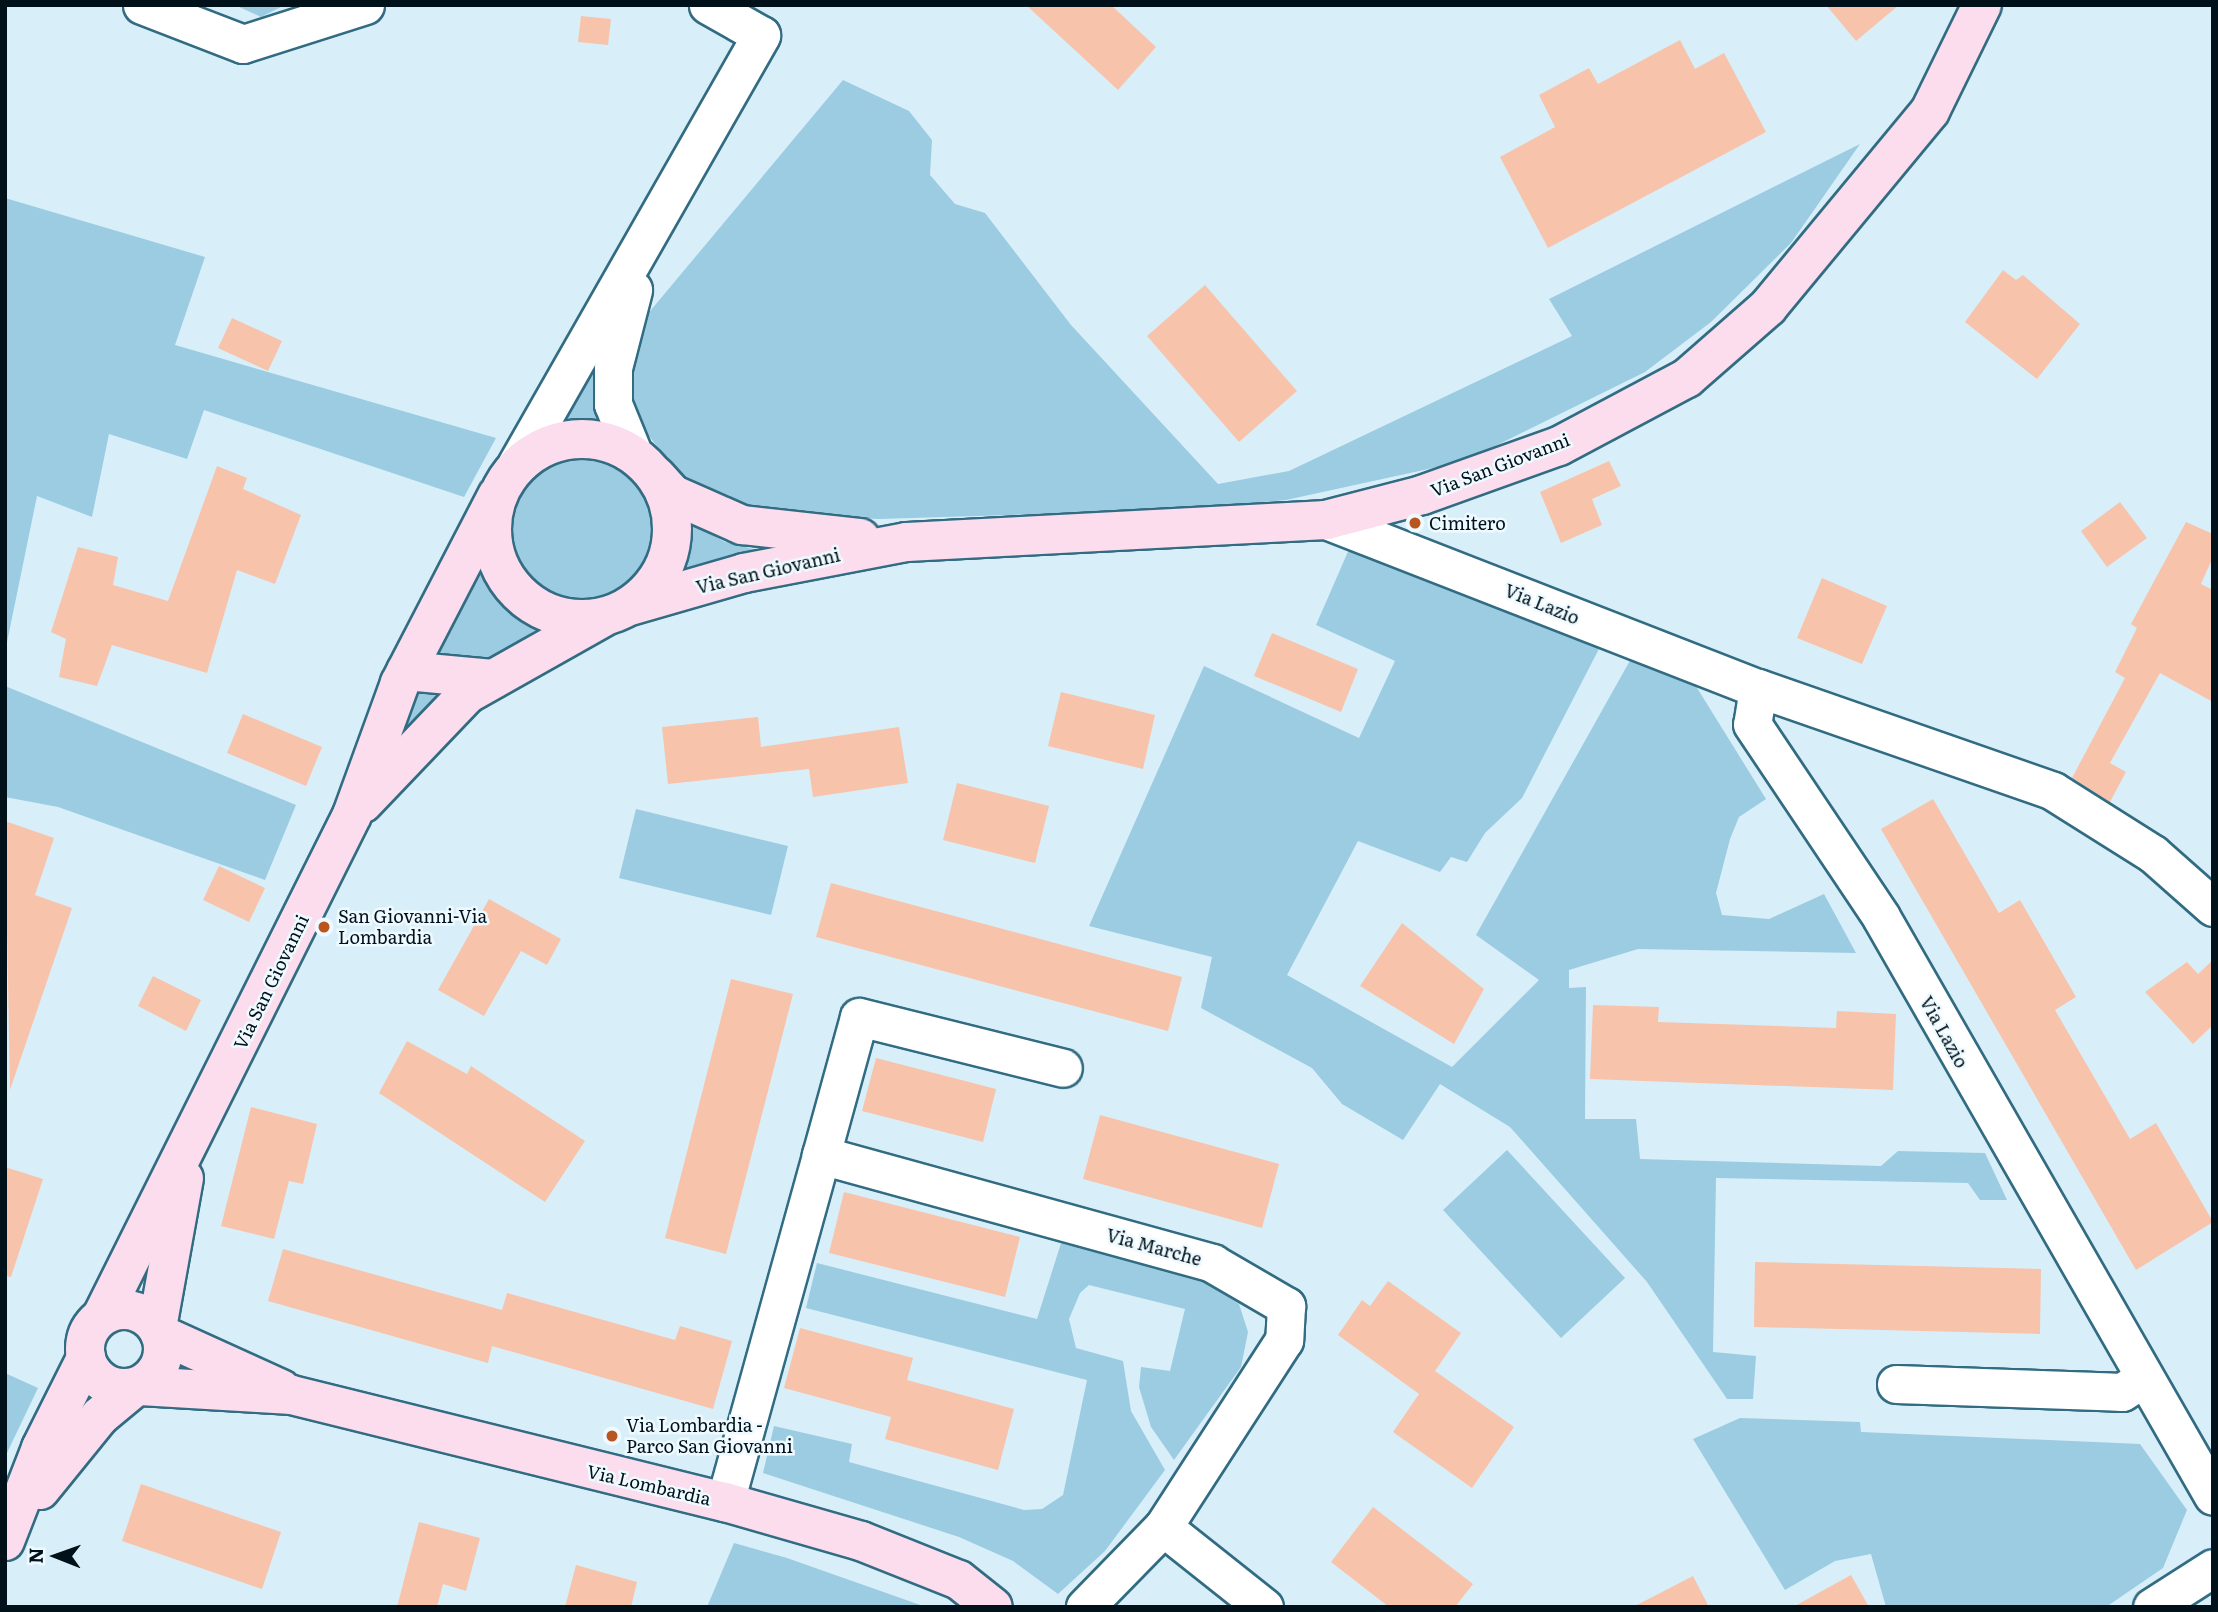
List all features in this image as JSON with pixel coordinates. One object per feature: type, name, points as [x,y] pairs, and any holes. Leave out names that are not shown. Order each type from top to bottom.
[{"type":"main road","name":"Via San Giovanni","points":[[352,815],[467,694],[616,612],[744,573],[907,542],[1326,520],[1422,495],[1559,446],[1687,378],[1768,307],[1874,185],[1930,111],[1982,5]]},
{"type":"main road","points":[[572,438],[604,440],[644,465],[669,503],[667,561],[652,586],[616,612],[549,612],[513,588],[497,561],[491,528],[507,481],[542,447],[572,438]]},
{"type":"main road","name":"Via San Giovanni","points":[[644,465],[672,494],[742,525],[907,542]]},
{"type":"main road","name":"Via San Giovanni","points":[[102,1316],[189,1149],[352,815],[406,671],[507,481]]},
{"type":"main road","points":[[406,671],[493,679]]},
{"type":"main road","name":"Via San Giovanni","points":[[159,1331],[189,1149]]},
{"type":"main road","points":[[126,1310],[159,1331],[161,1364],[63,1457],[7,1538],[41,1448],[86,1359],[86,1338],[102,1316],[126,1310]]},
{"type":"main road","name":"Via Lombardia","points":[[159,1331],[292,1395]]},
{"type":"main road","points":[[86,1359],[99,1380],[137,1386]]},
{"type":"main road","name":"Via Lombardia","points":[[137,1386],[292,1395],[725,1502],[861,1541],[959,1580],[993,1607]]},
{"type":"street","points":[[142,5],[243,44],[365,5]]},
{"type":"street","points":[[507,481],[761,35],[708,5]]},
{"type":"street","points":[[644,465],[613,404],[613,368],[655,222]]},
{"type":"street","name":"Via Lazio","points":[[1326,520],[1758,688],[2053,791],[2153,853],[2213,907]]},
{"type":"street","name":"Via Lazio","points":[[1758,688],[1752,724],[1881,918],[2142,1379],[2213,1496]]},
{"type":"street","points":[[725,1502],[859,1017],[1063,1068]]},
{"type":"street","name":"Via Marche","points":[[821,1155],[1212,1263],[1286,1306],[1284,1340],[1163,1527],[1085,1607]]},
{"type":"street","points":[[1896,1384],[2122,1392],[2142,1379]]},
{"type":"street","points":[[1163,1527],[1264,1607]]},
{"type":"street","points":[[2213,1545],[2213,1559]]},
{"type":"street","points":[[2152,1607],[2213,1568]]},
{"type":"shaded area","points":[[235,5],[285,5],[261,17]]},
{"type":"shaded area","points":[[843,80],[909,111],[932,140],[930,175],[955,204],[985,213],[1071,325],[1218,484],[1289,471],[1572,336],[1549,299],[1860,144],[1791,243],[1711,322],[1645,372],[1465,461],[1286,500],[1173,510],[878,519],[764,513],[680,474],[643,429],[626,374],[636,328]]},
{"type":"shaded area","points":[[5,198],[205,257],[175,345],[496,438],[464,497],[204,410],[187,459],[109,434],[92,517],[37,496],[5,652]]},
{"type":"shaded area","points":[[604,339],[603,423],[557,422]]},
{"type":"shaded area","points":[[584,456],[611,462],[635,477],[650,501],[656,528],[650,555],[635,579],[611,594],[584,600],[557,594],[533,579],[518,555],[512,528],[518,501],[533,477],[557,462]]},
{"type":"shaded area","points":[[682,519],[725,542],[758,550],[676,575]]},
{"type":"shaded area","points":[[1350,547],[1601,645],[1522,798],[1485,833],[1467,862],[1451,857],[1440,872],[1358,841],[1287,975],[1452,1067],[1539,980],[1476,935],[1632,657],[1694,683],[1766,799],[1739,817],[1730,839],[1716,893],[1722,915],[1769,919],[1824,894],[1856,953],[1638,949],[1569,970],[1569,988],[1586,987],[1585,1119],[1636,1119],[1640,1159],[1881,1166],[1898,1151],[1985,1153],[2007,1200],[1980,1200],[1968,1183],[1716,1178],[1713,1352],[1756,1356],[1753,1399],[1727,1399],[1647,1282],[1510,1127],[1440,1084],[1403,1140],[1342,1104],[1312,1068],[1201,1008],[1212,957],[1089,926],[1204,666],[1359,738],[1395,661],[1316,625]]},
{"type":"shaded area","points":[[482,548],[505,598],[546,624],[477,666],[428,663]]},
{"type":"shaded area","points":[[417,685],[458,691],[376,771]]},
{"type":"shaded area","points":[[5,686],[296,805],[265,880],[58,807],[5,797]]},
{"type":"shaded area","points":[[636,809],[788,846],[771,915],[619,878]]},
{"type":"shaded area","points":[[1507,1150],[1625,1278],[1561,1338],[1443,1210]]},
{"type":"shaded area","points":[[1062,1240],[1207,1283],[1239,1304],[1248,1332],[1241,1367],[1174,1460],[1151,1427],[1139,1387],[1141,1367],[1170,1371],[1185,1309],[1089,1285],[1080,1293],[1069,1319],[1076,1348],[1123,1361],[1131,1411],[1165,1470],[1105,1551],[1058,1594],[1013,1561],[959,1537],[763,1473],[774,1426],[852,1444],[849,1462],[1024,1510],[1042,1509],[1063,1495],[1087,1380],[806,1308],[817,1263],[1037,1319]]},
{"type":"shaded area","points":[[5,1373],[38,1388],[5,1457]]},
{"type":"shaded area","points":[[1740,1418],[1860,1422],[1861,1432],[2140,1444],[2187,1510],[2163,1568],[2106,1607],[1886,1607],[1871,1554],[1835,1561],[1785,1590],[1693,1439]]},
{"type":"shaded area","points":[[734,1543],[787,1558],[926,1607],[707,1607]]},
{"type":"building","points":[[1026,5],[1111,5],[1156,47],[1118,90]]},
{"type":"building","points":[[1826,5],[1899,5],[1856,41]]},
{"type":"building","points":[[581,16],[611,19],[608,45],[578,42]]},
{"type":"building","points":[[1680,40],[1695,69],[1724,53],[1766,132],[1548,248],[1500,157],[1555,127],[1539,95],[1589,68],[1598,84]]},
{"type":"building","points":[[2003,270],[2016,280],[2023,275],[2080,324],[2037,379],[1965,322]]},
{"type":"building","points":[[1205,285],[1297,391],[1239,442],[1147,336]]},
{"type":"building","points":[[232,318],[282,341],[268,371],[218,348]]},
{"type":"building","points":[[1609,461],[1621,486],[1592,499],[1602,525],[1561,543],[1540,492]]},
{"type":"building","points":[[217,466],[247,478],[243,489],[301,515],[275,584],[237,570],[207,673],[112,645],[97,686],[59,677],[66,639],[51,632],[78,547],[118,557],[113,585],[168,601]]},
{"type":"building","points":[[2120,502],[2147,538],[2107,567],[2081,531]]},
{"type":"building","points":[[2186,522],[2213,534],[2213,557],[2201,584],[2213,590],[2213,702],[2160,673],[2110,763],[2126,772],[2110,802],[2072,778],[2125,678],[2115,672],[2137,628],[2131,624]]},
{"type":"building","points":[[1822,578],[1887,606],[1862,664],[1797,638]]},
{"type":"building","points":[[1272,633],[1358,669],[1341,712],[1254,676]]},
{"type":"building","points":[[1061,692],[1155,715],[1143,769],[1048,746]]},
{"type":"building","points":[[243,714],[322,747],[306,786],[227,753]]},
{"type":"building","points":[[758,717],[761,747],[899,727],[908,783],[813,797],[809,769],[668,784],[662,727]]},
{"type":"building","points":[[957,783],[1049,806],[1035,863],[943,840]]},
{"type":"building","points":[[1933,799],[1999,913],[2020,900],[2076,997],[2055,1010],[2130,1139],[2156,1123],[2213,1222],[2136,1270],[1881,829]]},
{"type":"building","points":[[5,821],[54,838],[35,895],[72,908],[10,1090]]},
{"type":"building","points":[[219,866],[265,888],[249,922],[203,900]]},
{"type":"building","points":[[831,883],[1182,977],[1168,1031],[816,937]]},
{"type":"building","points":[[489,899],[561,939],[547,965],[521,951],[484,1016],[438,990]]},
{"type":"building","points":[[1402,923],[1484,989],[1454,1044],[1360,986]]},
{"type":"building","points":[[2213,960],[2213,1025],[2193,1044],[2145,992],[2187,962],[2198,974]]},
{"type":"building","points":[[153,976],[201,1000],[186,1031],[138,1006]]},
{"type":"building","points":[[731,979],[793,994],[726,1254],[665,1238]]},
{"type":"building","points":[[1593,1005],[1659,1007],[1658,1022],[1836,1028],[1837,1011],[1896,1014],[1893,1090],[1590,1079]]},
{"type":"building","points":[[407,1041],[467,1074],[471,1066],[585,1141],[545,1202],[379,1093]]},
{"type":"building","points":[[876,1058],[996,1089],[983,1142],[862,1111]]},
{"type":"building","points":[[251,1107],[317,1124],[303,1184],[289,1181],[274,1239],[221,1226]]},
{"type":"building","points":[[1100,1115],[1279,1164],[1262,1228],[1083,1179]]},
{"type":"building","points":[[5,1167],[43,1179],[11,1277],[5,1276]]},
{"type":"building","points":[[844,1192],[1020,1237],[1005,1297],[829,1253]]},
{"type":"building","points":[[283,1249],[502,1310],[507,1293],[675,1340],[680,1326],[732,1341],[713,1409],[492,1346],[488,1363],[268,1301]]},
{"type":"building","points":[[1755,1262],[2041,1269],[2040,1334],[1754,1327]]},
{"type":"building","points":[[1388,1281],[1461,1333],[1435,1371],[1514,1427],[1472,1488],[1393,1432],[1419,1394],[1338,1335],[1362,1300],[1370,1306]]},
{"type":"building","points":[[800,1328],[913,1358],[907,1380],[1014,1409],[998,1470],[885,1439],[891,1417],[784,1388]]},
{"type":"building","points":[[141,1484],[281,1532],[262,1589],[122,1541]]},
{"type":"building","points":[[1373,1507],[1473,1584],[1455,1607],[1389,1607],[1331,1562]]},
{"type":"building","points":[[419,1522],[480,1538],[466,1591],[443,1584],[437,1607],[397,1607]]},
{"type":"building","points":[[576,1565],[637,1582],[631,1607],[565,1607]]},
{"type":"building","points":[[1851,1575],[1869,1607],[1793,1607]]},
{"type":"building","points":[[1693,1576],[1709,1607],[1633,1607]]},
{"type":"place","name":"Cimitero","points":[[1415,523]]},
{"type":"place","name":"San Giovanni-Via Lombardia","points":[[324,927]]},
{"type":"place","name":"Via Lombardia - Parco San Giovanni","points":[[612,1436]]}]
